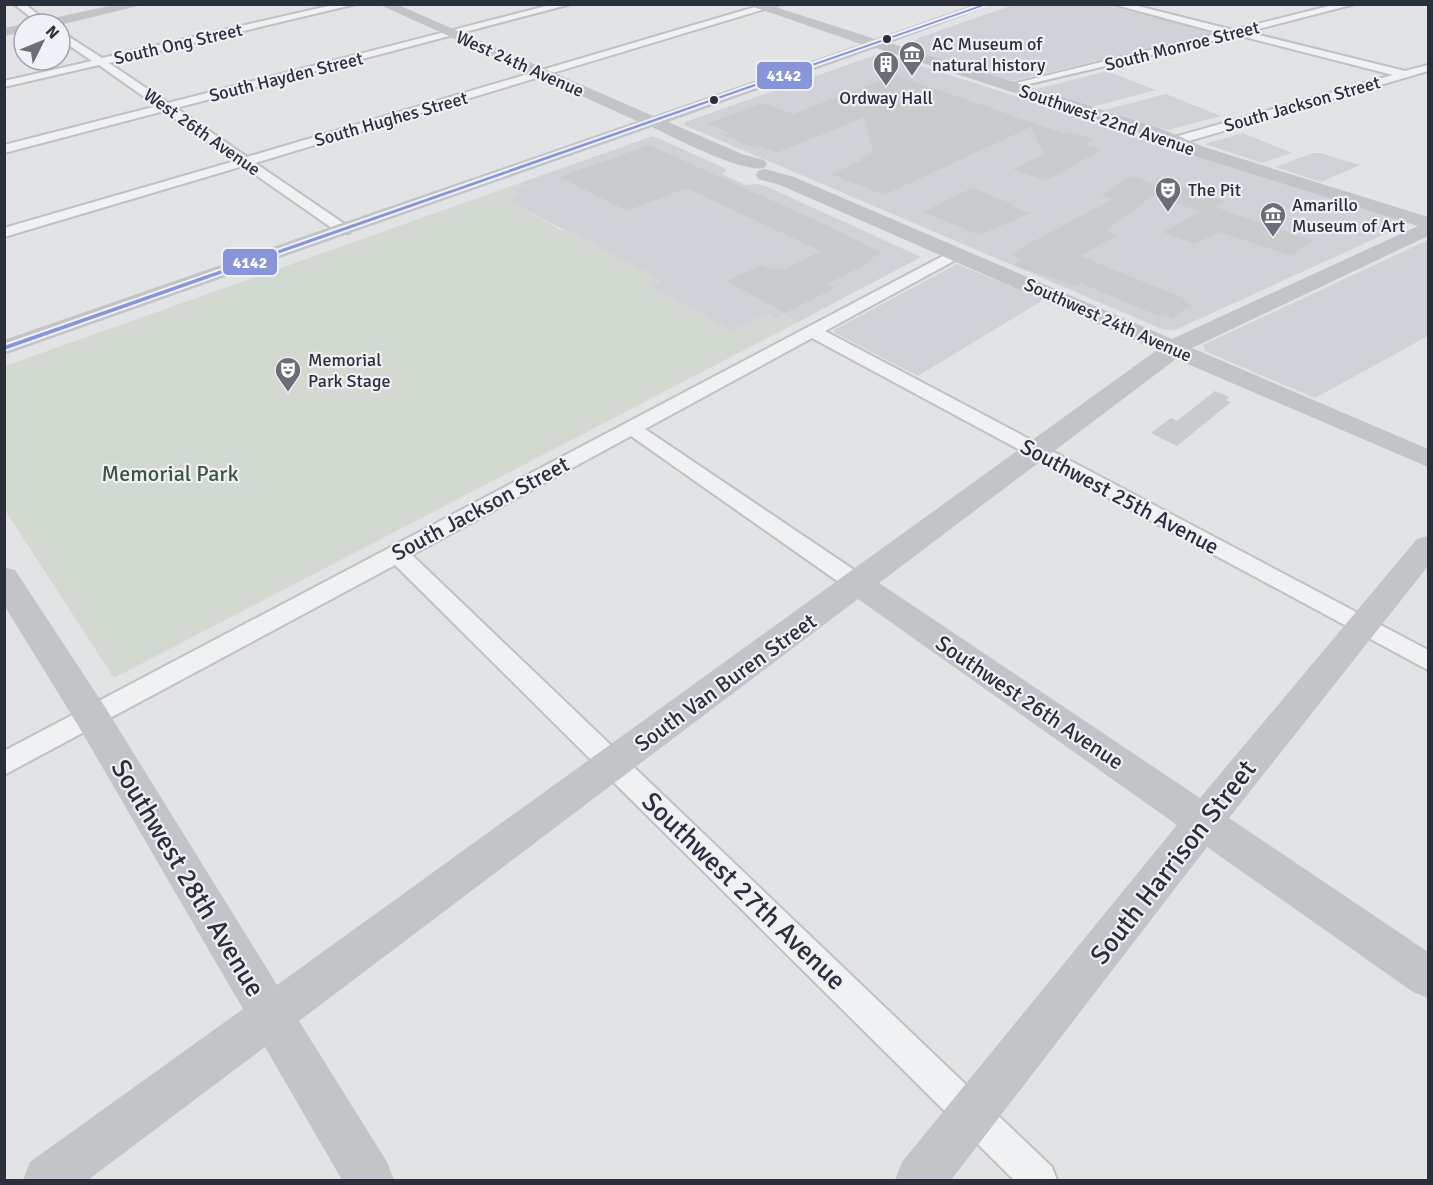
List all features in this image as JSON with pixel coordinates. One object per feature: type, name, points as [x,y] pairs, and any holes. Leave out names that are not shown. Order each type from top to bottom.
[{"type":"main road","points":[[72,18],[140,4]]},
{"type":"main road","name":"West 24th Avenue","points":[[384,4],[655,123]]},
{"type":"main road","points":[[4,348],[655,123],[989,4]]},
{"type":"main road","name":"Southwest 22nd Avenue","points":[[764,6],[1175,141],[1198,151],[1428,223]]},
{"type":"main road","name":"Southwest 24th Avenue","points":[[655,123],[755,172],[956,254],[1428,459]]},
{"type":"main road","name":"South Van Buren Street","points":[[48,1180],[271,1018],[1174,349],[1190,338],[1428,229]]},
{"type":"main road","name":"South Harrison Street","points":[[920,1180],[1204,821],[1428,546]]},
{"type":"main road","name":"Southwest 28th Avenue","points":[[4,578],[92,717],[369,1180]]},
{"type":"main road","name":"Southwest 26th Avenue","points":[[858,584],[1428,977]]},
{"type":"street","name":"South Ong Street","points":[[4,84],[352,4]]},
{"type":"street","name":"South Hayden Street","points":[[4,149],[567,4]]},
{"type":"street","points":[[1116,4],[1428,80]]},
{"type":"street","name":"South Monroe Street","points":[[1012,87],[1351,4]]},
{"type":"street","name":"South Hughes Street","points":[[4,233],[544,74],[764,6]]},
{"type":"street","points":[[1161,16],[1178,8]]},
{"type":"street","name":"West 26th Avenue","points":[[72,42],[344,230]]},
{"type":"street","name":"South Jackson Street","points":[[1175,141],[1428,68]]},
{"type":"street","name":"South Jackson Street","points":[[4,764],[956,254]]},
{"type":"street","name":"Southwest 25th Avenue","points":[[812,331],[1428,660]]},
{"type":"street","name":"Southwest 26th Avenue","points":[[630,427],[858,584]]},
{"type":"street","name":"Southwest 27th Avenue","points":[[396,553],[1039,1180]]},
{"type":"shaded area","points":[[1016,4],[1104,5],[1207,30],[1210,34],[1012,81],[955,65],[921,52],[912,43],[921,37]]},
{"type":"shaded area","points":[[881,53],[1409,223],[1175,330],[1162,329],[684,125],[685,122]]},
{"type":"shaded area","points":[[1107,71],[1156,90],[1092,107],[1037,89]]},
{"type":"shaded area","points":[[1166,94],[1221,116],[1168,130],[1104,110]]},
{"type":"shaded area","points":[[1243,133],[1292,153],[1262,163],[1205,144]]},
{"type":"shaded area","points":[[653,136],[724,168],[727,170],[722,174],[746,185],[759,184],[770,188],[921,257],[798,322],[785,314],[776,319],[767,314],[732,331],[650,286],[661,281],[507,200],[520,195],[512,190],[524,185],[520,183]]},
{"type":"shaded area","points":[[1313,153],[1360,165],[1321,182],[1275,167]]},
{"type":"shaded area","points":[[1428,240],[1428,336],[1315,398],[1205,351],[1203,345]]},
{"type":"shaded area","points":[[957,264],[1043,300],[918,376],[835,333],[834,330]]},
{"type":"green space","name":"Memorial Park","points":[[520,183],[525,185],[512,190],[521,195],[508,200],[562,231],[568,229],[662,281],[651,286],[732,331],[767,314],[776,319],[785,314],[798,322],[114,678],[5,510],[5,366]]},
{"type":"building","points":[[895,75],[1066,134],[1070,132],[1095,140],[1085,145],[1101,150],[1046,181],[1013,169],[1044,154],[1031,127],[884,195],[831,174],[873,153],[865,117],[776,153],[762,146],[756,149],[724,135],[730,133],[707,123],[764,103],[793,114]]},
{"type":"building","points":[[649,145],[833,228],[882,253],[871,258],[874,260],[827,284],[835,288],[785,313],[726,281],[762,265],[773,270],[779,268],[783,270],[821,251],[686,188],[627,211],[560,177]]},
{"type":"building","points":[[1132,176],[1164,187],[1172,183],[1224,201],[1215,207],[1313,241],[1292,256],[1219,232],[1194,244],[1163,232],[1200,212],[1154,195],[1106,230],[1118,235],[1080,256],[1186,299],[1184,301],[1192,304],[1172,318],[1165,315],[1161,317],[1080,283],[1077,286],[1013,265],[1022,259],[1010,254],[1112,199],[1101,195]]},
{"type":"building","points":[[972,188],[1031,213],[979,235],[923,212]]},
{"type":"building","points":[[1215,391],[1229,397],[1226,400],[1231,402],[1177,446],[1151,433],[1171,418],[1177,421]]},
{"type":"transit line","name":"4142","points":[[4,348],[988,4]]},
{"type":"place","name":"AC Museum of natural history","points":[[912,77]]},
{"type":"place","name":"Ordway Hall","points":[[886,87]]},
{"type":"place","name":"The Pit","points":[[1168,213]]},
{"type":"place","name":"Amarillo Museum of Art","points":[[1273,238]]},
{"type":"place","name":"Memorial Park Stage","points":[[288,393]]}]
